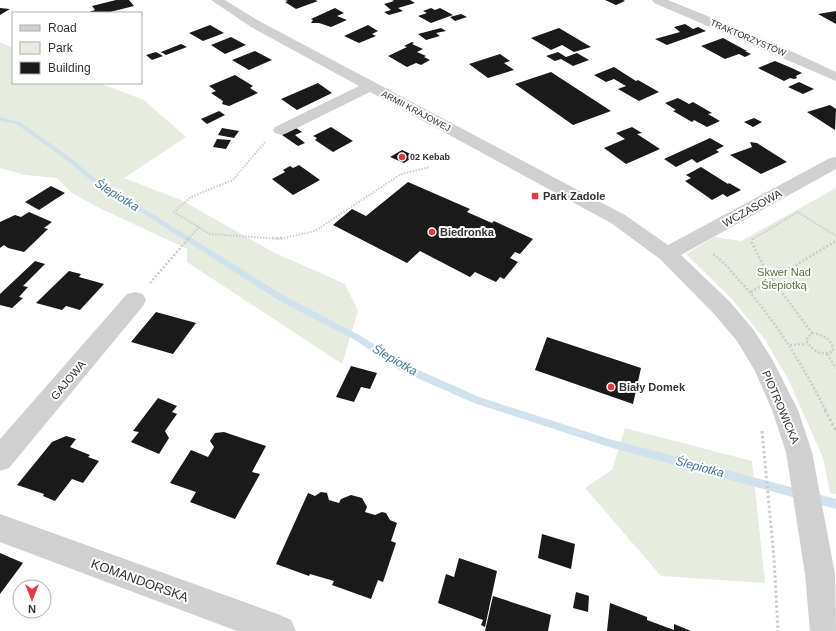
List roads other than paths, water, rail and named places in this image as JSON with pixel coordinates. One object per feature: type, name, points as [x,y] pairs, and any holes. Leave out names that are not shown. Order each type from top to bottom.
[{"type":"street","name":"ARMII KRAJOWEJ","points":[[217,0],[255,24],[618,218]]},
{"type":"street","name":"TRAKTORZYSTÓW","points":[[658,0],[769,46],[836,77]]},
{"type":"street","points":[[281,130],[371,86]]},
{"type":"street","name":"WCZASOWA","points":[[667,254],[836,162]]},
{"type":"street","name":"PIOTROWICKA","points":[[618,218],[667,254],[722,308],[745,335],[764,366],[782,403],[799,452],[820,574],[826,631]]},
{"type":"street","name":"GAJOWA","points":[[0,459],[135,300]]},
{"type":"street","name":"KOMANDORSKA","points":[[0,528],[280,631]]},
{"type":"waterway","name":"Ślepiotka","points":[[0,119],[18,123],[70,160],[91,178],[283,299],[358,338],[402,367],[477,400],[609,443],[836,504]]},
{"type":"place","name":"02 Kebab","points":[[402,157]]},
{"type":"place","name":"Park Zadole","points":[[535,196]]},
{"type":"place","name":"Biedronka","points":[[432,232]]},
{"type":"place","name":"Biały Domek","points":[[611,387]]},
{"type":"park label","name":"Skwer Nad Ślepiotką","points":[[784,278]]}]
